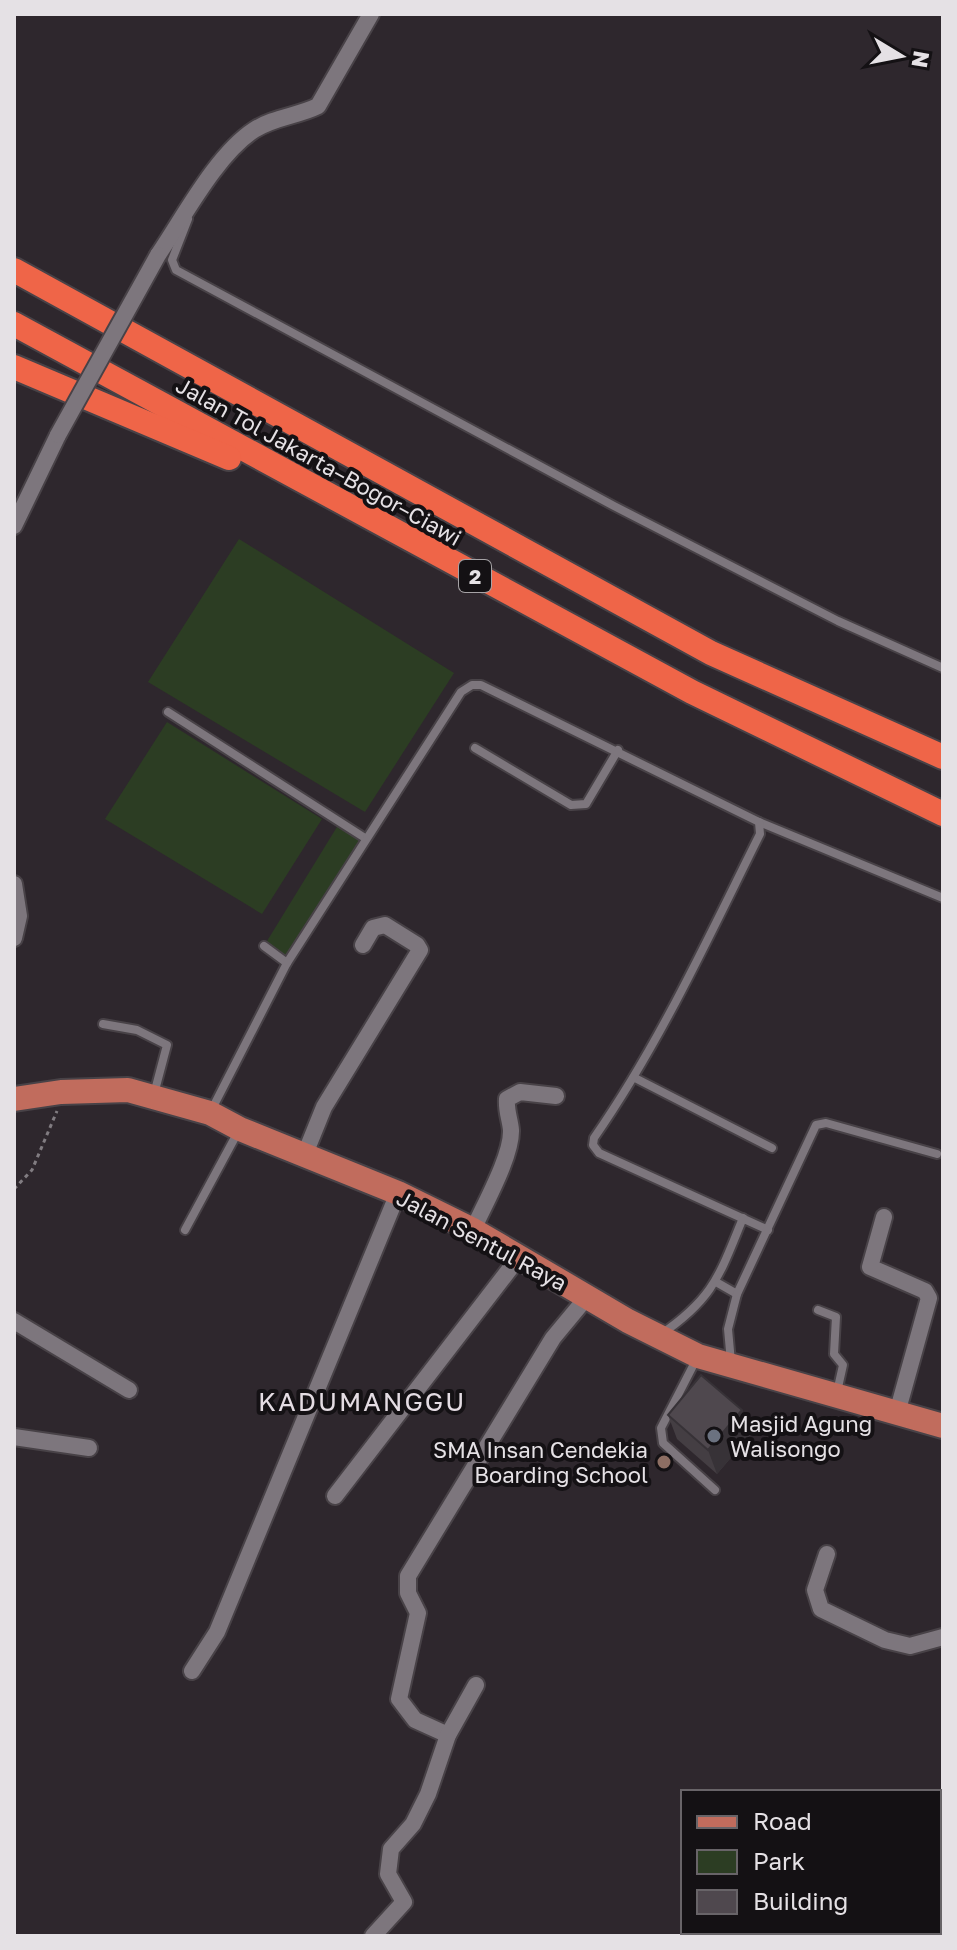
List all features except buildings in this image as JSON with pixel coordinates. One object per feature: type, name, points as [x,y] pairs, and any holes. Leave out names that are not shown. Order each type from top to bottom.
[{"type":"highway","name":"Jalan Tol Jakarta–Bogor–Ciawi","points":[[14,270],[711,653],[943,757]]},
{"type":"highway","name":"Jalan Tol Jakarta–Bogor–Ciawi","points":[[14,324],[692,692],[943,814]]},
{"type":"highway","points":[[14,367],[367,517]]},
{"type":"main road","name":"Jalan Sentul Raya","points":[[14,1099],[61,1092],[128,1090],[154,1094],[210,1113],[240,1129],[398,1193],[473,1230],[656,1337],[698,1356],[943,1426]]},
{"type":"street","points":[[14,526],[58,435],[158,255],[225,157],[253,130],[273,120],[318,106],[371,14]]},
{"type":"street","points":[[14,884],[18,892],[19,916],[14,938]]},
{"type":"street","points":[[305,1154],[331,1096],[420,950],[385,925],[373,928],[363,945]]},
{"type":"street","points":[[473,1230],[503,1160],[511,1130],[506,1115],[507,1099],[520,1092],[556,1096]]},
{"type":"street","points":[[192,1671],[213,1639],[398,1193]]},
{"type":"street","points":[[884,1217],[870,1267],[925,1291],[929,1298],[897,1413]]},
{"type":"street","points":[[335,1496],[519,1257]]},
{"type":"street","points":[[448,1735],[415,1720],[399,1699],[418,1613],[408,1593],[408,1576],[553,1338],[587,1297]]},
{"type":"street","points":[[14,1321],[129,1390]]},
{"type":"street","points":[[14,1437],[89,1448]]},
{"type":"street","points":[[827,1554],[815,1590],[821,1609],[885,1640],[910,1646],[943,1637]]},
{"type":"street","points":[[373,1936],[404,1902],[388,1874],[391,1849],[405,1833],[428,1794],[448,1735],[476,1685]]},
{"type":"lane","points":[[195,202],[172,260],[176,270],[614,506],[838,621],[943,668]]},
{"type":"lane","points":[[210,1113],[287,963],[461,692],[472,685],[481,685],[618,750],[759,822],[943,898]]},
{"type":"lane","points":[[168,712],[365,838]]},
{"type":"lane","points":[[475,748],[571,805],[581,806],[586,804],[618,750]]},
{"type":"lane","points":[[759,822],[760,834],[635,1078],[594,1138],[593,1145],[599,1153],[768,1230]]},
{"type":"lane","points":[[264,946],[287,963]]},
{"type":"lane","points":[[103,1024],[137,1030],[167,1045],[154,1094]]},
{"type":"lane","points":[[635,1078],[772,1148]]},
{"type":"lane","points":[[732,1366],[728,1329],[737,1294],[816,1125],[826,1123],[937,1154]]},
{"type":"lane","points":[[185,1230],[240,1129]]},
{"type":"lane","points":[[656,1337],[693,1312],[716,1282],[743,1218]]},
{"type":"lane","points":[[716,1282],[737,1294]]},
{"type":"lane","points":[[818,1310],[836,1317],[838,1323],[834,1354],[843,1365],[836,1397]]},
{"type":"lane","points":[[698,1356],[661,1428],[663,1443],[715,1490]]},
{"type":"path","points":[[14,1189],[32,1170],[55,1121],[61,1092]]},
{"type":"green space","points":[[239,539],[454,673],[365,812],[148,682]]},
{"type":"green space","points":[[167,722],[322,819],[262,914],[105,819]]},
{"type":"green space","points":[[340,822],[365,838],[287,963],[264,946]]},
{"type":"place","name":"Masjid Agung Walisongo","points":[[714,1436]]},
{"type":"place","name":"SMA Insan Cendekia Boarding School","points":[[664,1462]]},
{"type":"district","name":"KADUMANGGU","points":[[362,1401]]}]
